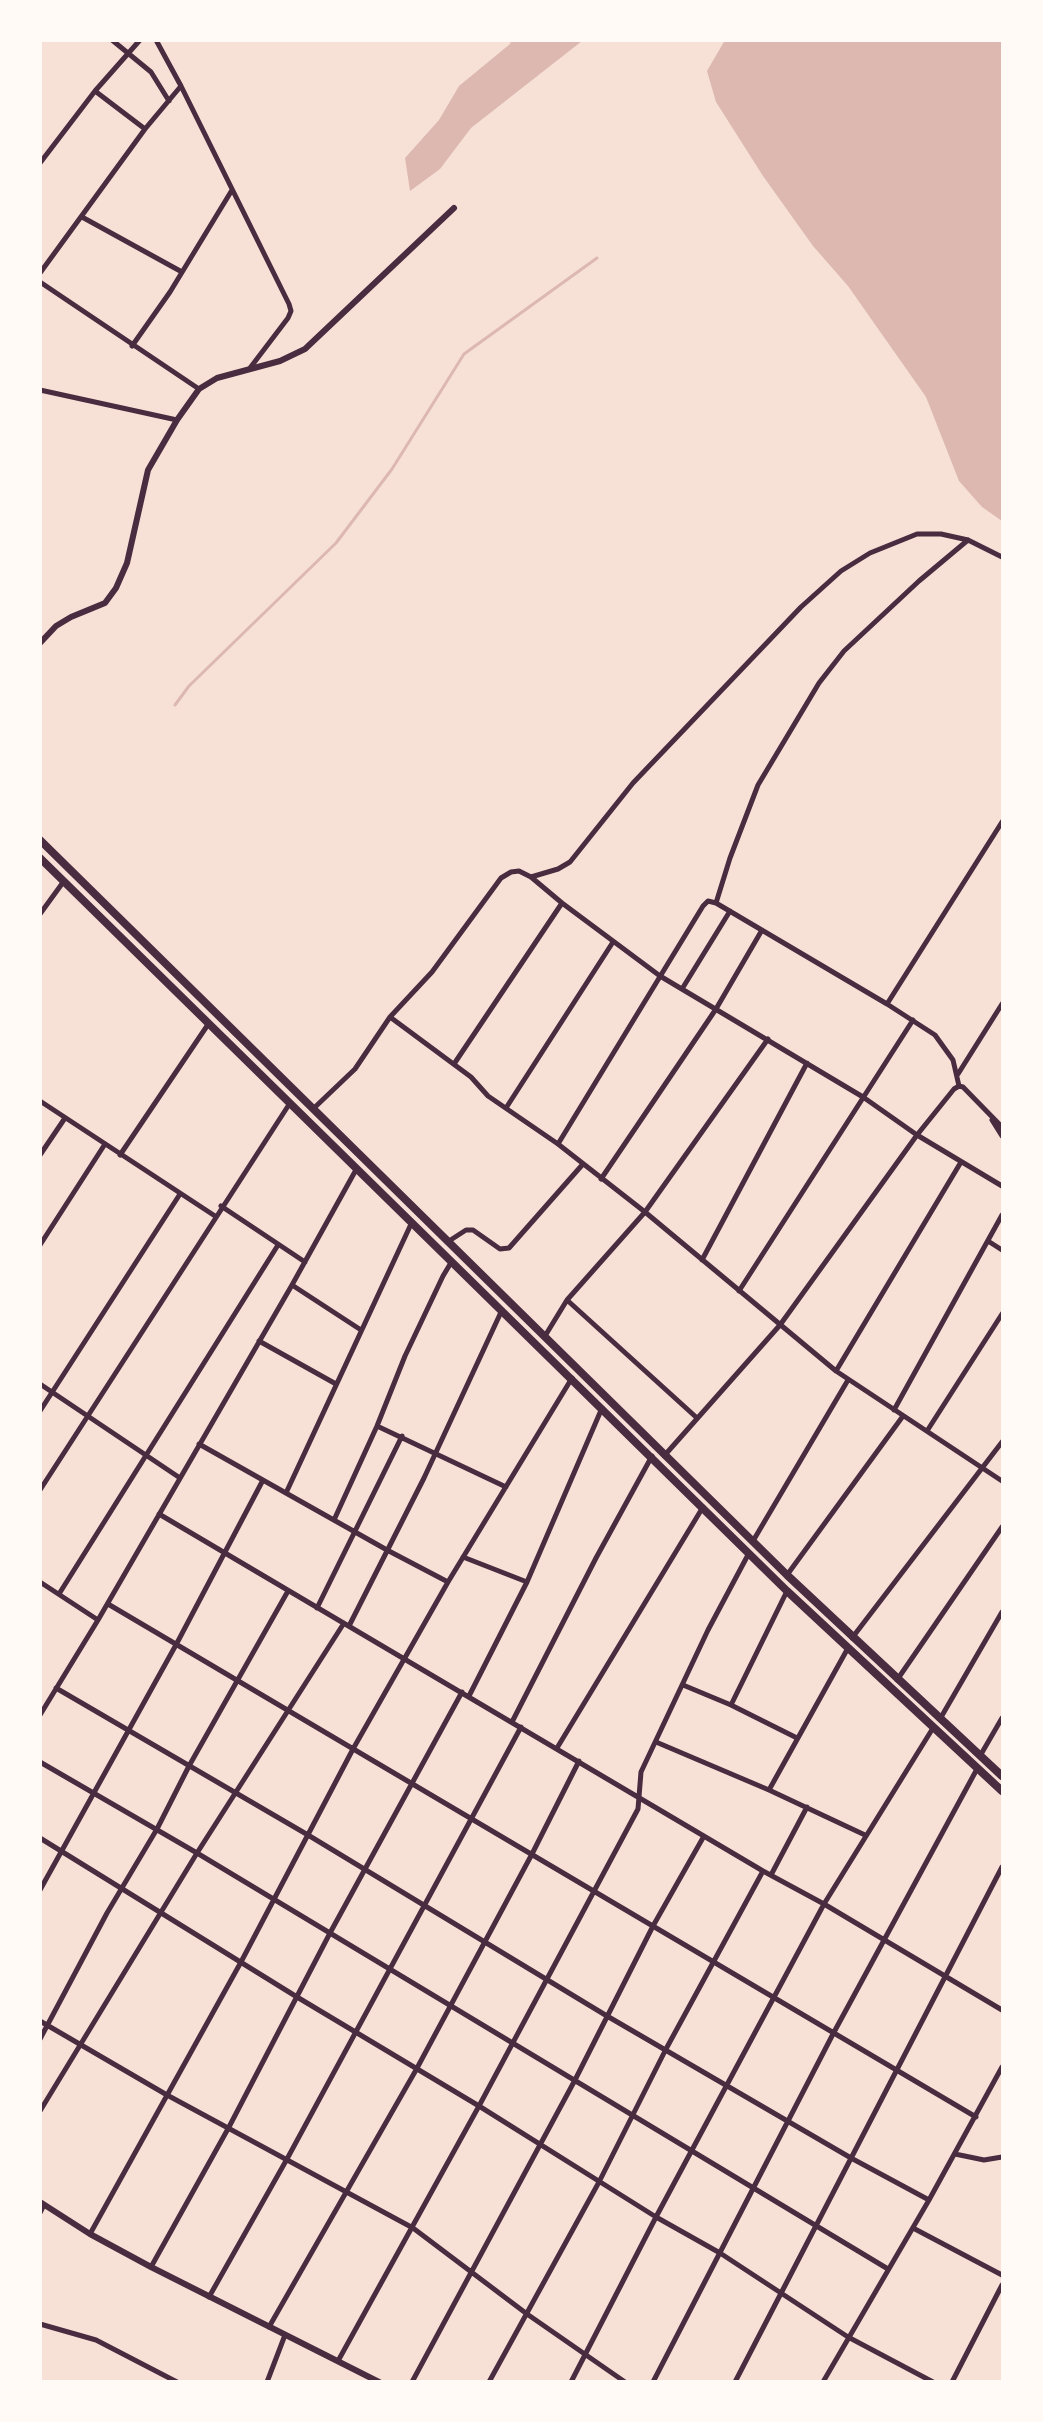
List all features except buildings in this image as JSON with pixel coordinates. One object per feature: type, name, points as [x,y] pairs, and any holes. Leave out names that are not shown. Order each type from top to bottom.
[{"type":"main road","points":[[40,840],[664,1456],[852,1638],[1002,1776]]},
{"type":"main road","points":[[40,858],[652,1456],[787,1591],[1002,1791]]},
{"type":"main road","points":[[618,1423],[625,1416]]},
{"type":"street","points":[[112,40],[151,72],[169,101]]},
{"type":"street","points":[[40,164],[95,91],[140,40]]},
{"type":"street","points":[[156,40],[181,86],[291,311],[250,368]]},
{"type":"street","points":[[40,273],[145,129],[181,86]]},
{"type":"street","points":[[95,91],[145,129]]},
{"type":"street","points":[[132,346],[182,272],[232,190]]},
{"type":"street","points":[[40,644],[56,626],[105,603],[116,588],[127,563],[148,470],[177,420],[199,389],[218,378],[293,356],[317,340],[454,208]]},
{"type":"street","points":[[82,217],[182,272]]},
{"type":"street","points":[[40,282],[199,389]]},
{"type":"street","points":[[40,390],[177,420]]},
{"type":"street","points":[[531,876],[558,869],[570,862],[584,848],[633,783],[801,607],[841,571],[870,553],[917,534],[941,534],[968,540],[1002,557]]},
{"type":"street","points":[[716,903],[730,858],[758,785],[819,683],[844,651],[919,581],[968,540]]},
{"type":"street","points":[[887,1004],[1002,822]]},
{"type":"street","points":[[313,1109],[355,1069],[390,1017],[432,972],[501,878],[511,872],[519,871],[531,876],[562,903],[660,976],[863,1097],[917,1135],[1002,1186]]},
{"type":"street","points":[[41,912],[64,881]]},
{"type":"street","points":[[558,1144],[708,901],[730,911],[935,1035],[946,1048],[958,1074],[959,1086],[917,1135],[780,1325],[664,1456]]},
{"type":"street","points":[[454,1064],[562,903]]},
{"type":"street","points":[[682,989],[730,911]]},
{"type":"street","points":[[601,1179],[716,1009],[762,930]]},
{"type":"street","points":[[506,1108],[613,942]]},
{"type":"street","points":[[958,1074],[1002,1004]]},
{"type":"street","points":[[390,1017],[471,1077],[488,1096],[558,1144],[645,1212],[836,1371],[1002,1481]]},
{"type":"street","points":[[739,1291],[913,1020]]},
{"type":"street","points":[[120,1155],[209,1023]]},
{"type":"street","points":[[544,1336],[567,1300],[645,1212],[768,1039]]},
{"type":"street","points":[[702,1260],[807,1063]]},
{"type":"street","points":[[959,1086],[963,1087],[1002,1127]]},
{"type":"street","points":[[40,1101],[215,1216]]},
{"type":"street","points":[[40,1491],[221,1206],[290,1102]]},
{"type":"street","points":[[989,1114],[1002,1136]]},
{"type":"street","points":[[40,1155],[64,1118]]},
{"type":"street","points":[[40,1245],[105,1144]]},
{"type":"street","points":[[836,1371],[961,1162]]},
{"type":"street","points":[[448,1241],[466,1230],[473,1230],[500,1249],[509,1248],[583,1164]]},
{"type":"street","points":[[40,1715],[108,1604],[357,1168]]},
{"type":"street","points":[[40,1410],[180,1194]]},
{"type":"street","points":[[221,1206],[305,1262]]},
{"type":"street","points":[[894,1410],[1002,1215]]},
{"type":"street","points":[[286,1493],[412,1222]]},
{"type":"street","points":[[988,1241],[1002,1250]]},
{"type":"street","points":[[59,1594],[144,1455],[278,1245]]},
{"type":"street","points":[[334,1520],[377,1426],[405,1356],[452,1261]]},
{"type":"street","points":[[292,1285],[361,1330]]},
{"type":"street","points":[[567,1300],[697,1418]]},
{"type":"street","points":[[40,2111],[197,1853],[288,1710],[346,1625],[436,1453],[502,1310]]},
{"type":"street","points":[[927,1431],[1002,1314]]},
{"type":"street","points":[[259,1341],[336,1384]]},
{"type":"street","points":[[90,2234],[241,1962],[353,1749],[448,1582],[572,1378]]},
{"type":"street","points":[[753,1542],[848,1380]]},
{"type":"street","points":[[40,1384],[180,1478]]},
{"type":"street","points":[[469,1696],[527,1582],[602,1408]]},
{"type":"street","points":[[787,1575],[903,1416]]},
{"type":"street","points":[[377,1426],[506,1486]]},
{"type":"street","points":[[318,1608],[402,1436]]},
{"type":"street","points":[[852,1638],[1002,1442]]},
{"type":"street","points":[[199,1444],[448,1582]]},
{"type":"street","points":[[512,1722],[596,1558],[652,1456]]},
{"type":"street","points":[[40,1890],[177,1643],[263,1480]]},
{"type":"street","points":[[557,1748],[703,1507]]},
{"type":"street","points":[[159,1514],[1002,2010]]},
{"type":"street","points":[[897,1680],[1002,1527]]},
{"type":"street","points":[[338,2361],[548,1981],[638,1809],[639,1778],[749,1553]]},
{"type":"street","points":[[463,1557],[527,1582]]},
{"type":"street","points":[[40,1582],[98,1620]]},
{"type":"street","points":[[40,2040],[107,1913],[157,1829],[189,1766],[288,1590]]},
{"type":"street","points":[[731,1705],[787,1591]]},
{"type":"street","points":[[108,1604],[595,1891],[896,2072],[976,2117]]},
{"type":"street","points":[[939,1719],[1002,1612]]},
{"type":"street","points":[[769,1790],[848,1648]]},
{"type":"street","points":[[683,1685],[731,1705],[797,1738]]},
{"type":"street","points":[[56,1688],[308,1835],[607,2016],[851,2158],[928,2200]]},
{"type":"street","points":[[151,2267],[229,2127],[330,1933],[462,1692]]},
{"type":"street","points":[[980,1756],[1002,1718]]},
{"type":"street","points":[[209,2297],[287,2160],[521,1727]]},
{"type":"street","points":[[571,2382],[656,2217],[824,1904],[933,1728]]},
{"type":"street","points":[[656,1742],[769,1790],[865,1835]]},
{"type":"street","points":[[269,2327],[416,2070],[532,1854],[579,1761]]},
{"type":"street","points":[[40,1762],[157,1829],[888,2269]]},
{"type":"street","points":[[653,2382],[788,2120],[977,1769]]},
{"type":"street","points":[[771,1875],[807,1807]]},
{"type":"street","points":[[412,2382],[575,2080],[652,1926],[704,1836]]},
{"type":"street","points":[[40,1838],[656,2217],[720,2253],[848,2337],[925,2380],[933,2382]]},
{"type":"street","points":[[735,2382],[1002,1867]]},
{"type":"street","points":[[489,2382],[599,2182],[666,2049],[763,1871]]},
{"type":"street","points":[[40,2021],[167,2095],[413,2228],[528,2314],[625,2382]]},
{"type":"street","points":[[823,2382],[913,2228],[1002,2067]]},
{"type":"street","points":[[955,2154],[984,2160],[1002,2157]]},
{"type":"street","points":[[40,2213],[42,2204],[90,2234],[151,2267],[379,2382]]},
{"type":"street","points":[[913,2228],[1002,2275]]},
{"type":"street","points":[[952,2382],[1002,2285]]},
{"type":"street","points":[[40,2324],[96,2340],[177,2382]]},
{"type":"street","points":[[267,2382],[285,2335]]},
{"type":"shaded area","points":[[725,40],[1002,41],[1002,521],[982,507],[959,481],[926,397],[848,286],[813,246],[763,176],[716,102],[707,71]]},
{"type":"shaded area","points":[[511,41],[582,41],[471,128],[440,169],[410,191],[405,158],[439,120],[459,86]]},
{"type":"waterway","points":[[175,705],[189,686],[336,543],[392,469],[464,354],[597,258]]}]
